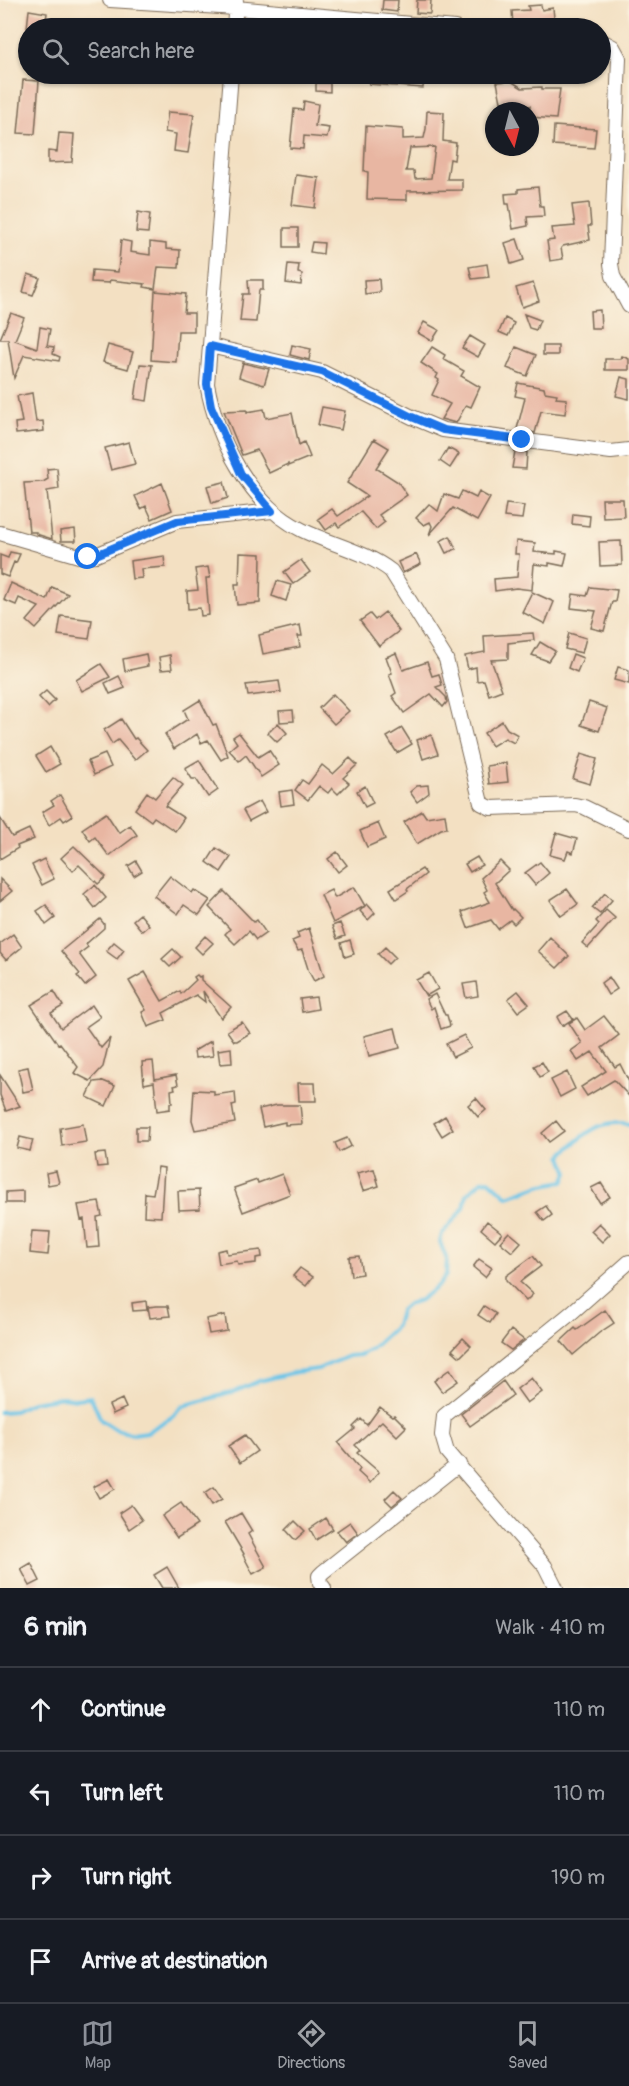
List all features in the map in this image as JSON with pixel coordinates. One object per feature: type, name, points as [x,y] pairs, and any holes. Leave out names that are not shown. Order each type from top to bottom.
[{"type":"street","points":[[110,0],[236,4],[364,18]]},
{"type":"street","points":[[611,46],[619,58],[611,264],[613,276],[629,306]]},
{"type":"street","points":[[230,84],[207,384],[211,406],[241,474],[272,511],[301,530],[378,563],[391,571],[446,659],[469,747],[480,803],[484,807],[575,805],[584,807],[629,830]]},
{"type":"street","points":[[210,346],[322,372],[443,430],[611,452],[629,450]]},
{"type":"street","points":[[0,533],[88,557],[177,521],[272,511]]},
{"type":"street","points":[[556,1588],[545,1566],[447,1452],[442,1435],[444,1416],[570,1314],[629,1262]]},
{"type":"street","points":[[324,1588],[319,1579],[322,1572],[459,1464]]},
{"type":"building","points":[[383,0],[398,0],[397,12],[382,10]]},
{"type":"building","points":[[417,0],[431,0],[430,14],[416,13]]},
{"type":"building","points":[[541,5],[542,10],[553,8],[554,18],[513,18],[512,11],[529,10],[528,6]]},
{"type":"building","points":[[29,10],[47,13],[46,18],[28,18]]},
{"type":"building","points":[[23,84],[39,84],[35,134],[18,133]]},
{"type":"building","points":[[316,84],[330,84],[330,92],[316,91]]},
{"type":"building","points":[[369,84],[423,84],[423,88]]},
{"type":"building","points":[[497,84],[516,84],[522,88],[560,89],[556,119],[539,118],[539,102],[501,102]]},
{"type":"building","points":[[304,101],[318,104],[315,126],[329,128],[327,138],[304,136],[303,149],[290,148],[294,109],[303,110]]},
{"type":"building","points":[[427,111],[444,112],[443,141],[456,143],[454,160],[450,159],[447,179],[462,179],[462,190],[407,191],[407,200],[367,199],[368,172],[364,171],[366,126],[403,129],[403,139],[424,138]],"holes":[[[435,147],[431,178],[415,179],[414,171],[406,171],[410,148]]]},
{"type":"building","points":[[168,112],[194,114],[188,153],[174,151],[176,134],[165,132]]},
{"type":"building","points":[[554,126],[596,129],[594,148],[553,145]]},
{"type":"building","points":[[59,133],[74,134],[72,162],[48,163],[48,151],[57,152]]},
{"type":"building","points":[[296,175],[319,178],[315,208],[292,205]]},
{"type":"building","points":[[538,187],[540,206],[543,206],[544,216],[527,217],[528,226],[513,229],[505,194],[518,193],[518,189]]},
{"type":"building","points":[[589,203],[590,240],[563,246],[561,248],[563,259],[550,261],[547,241],[554,240],[552,228],[575,226],[572,205]]},
{"type":"building","points":[[138,212],[150,214],[148,233],[136,232]]},
{"type":"building","points":[[284,228],[298,228],[298,247],[284,247]]},
{"type":"building","points":[[517,239],[524,260],[511,264],[505,243]]},
{"type":"building","points":[[121,240],[131,242],[130,252],[150,255],[150,242],[166,244],[166,249],[180,250],[179,268],[158,267],[155,289],[144,287],[145,284],[110,280],[109,283],[91,282],[92,270],[118,272]]},
{"type":"building","points":[[312,242],[324,243],[323,254],[310,252]]},
{"type":"building","points":[[288,264],[299,265],[298,273],[302,274],[301,285],[286,283]]},
{"type":"building","points":[[487,264],[489,277],[472,279],[469,267]]},
{"type":"building","points":[[28,274],[40,278],[33,295],[23,292]]},
{"type":"building","points":[[379,279],[380,292],[365,294],[364,280]]},
{"type":"building","points":[[248,280],[263,280],[263,290],[259,290],[256,322],[240,321],[243,294],[249,294]]},
{"type":"building","points":[[533,283],[539,301],[522,307],[516,288]]},
{"type":"building","points":[[155,291],[186,294],[184,313],[194,313],[194,331],[178,331],[176,362],[151,360]]},
{"type":"building","points":[[600,310],[601,328],[591,328],[590,311]]},
{"type":"building","points":[[11,313],[24,318],[15,340],[37,348],[40,327],[50,329],[47,346],[54,347],[53,354],[60,357],[59,361],[24,355],[14,378],[8,339],[0,339]]},
{"type":"building","points":[[524,314],[540,320],[536,330],[529,328]]},
{"type":"building","points":[[505,318],[514,323],[508,336],[499,332]]},
{"type":"building","points":[[424,322],[439,330],[432,341],[418,333]]},
{"type":"building","points":[[470,336],[485,345],[478,357],[462,348]]},
{"type":"building","points":[[108,345],[133,352],[128,369],[103,362]]},
{"type":"building","points":[[292,345],[311,349],[309,360],[290,355]]},
{"type":"building","points":[[543,346],[558,346],[558,355],[543,355]]},
{"type":"building","points":[[432,347],[445,355],[443,359],[464,371],[461,376],[480,387],[471,407],[466,405],[456,423],[441,419],[450,404],[432,395],[439,380],[436,378],[438,374],[421,363]]},
{"type":"building","points":[[516,347],[536,355],[527,376],[507,368]]},
{"type":"building","points":[[622,356],[629,359],[629,370],[605,370],[605,359],[621,359]]},
{"type":"building","points":[[243,363],[269,369],[264,385],[239,377]]},
{"type":"building","points":[[140,364],[152,365],[147,401],[135,399]]},
{"type":"building","points":[[621,377],[629,379],[629,399],[616,396]]},
{"type":"building","points":[[518,383],[544,388],[545,392],[557,394],[556,398],[567,399],[565,414],[541,411],[535,433],[517,429],[525,398],[515,396]]},
{"type":"building","points":[[32,393],[36,422],[43,421],[44,431],[16,434],[15,423],[22,422],[17,396]]},
{"type":"building","points":[[322,407],[345,411],[341,430],[318,425]]},
{"type":"building","points":[[264,409],[266,418],[292,413],[299,445],[304,442],[310,457],[269,473],[257,450],[242,455],[224,411],[247,410],[247,412]]},
{"type":"building","points":[[374,439],[389,448],[376,468],[398,482],[407,495],[379,515],[385,522],[376,529],[361,512],[339,527],[336,523],[326,530],[318,519],[332,509],[338,516],[367,496],[347,483]]},
{"type":"building","points":[[129,442],[135,464],[111,470],[105,448]]},
{"type":"building","points":[[448,448],[459,454],[450,468],[440,461]]},
{"type":"building","points":[[515,451],[527,452],[526,469],[512,468]]},
{"type":"building","points":[[57,468],[59,489],[47,491],[52,539],[36,534],[36,532],[29,532],[24,483],[43,482],[48,479],[47,469]]},
{"type":"building","points":[[224,482],[228,498],[212,503],[207,486]]},
{"type":"building","points":[[162,483],[172,510],[152,519],[146,506],[141,509],[135,496]]},
{"type":"building","points":[[462,491],[476,498],[479,492],[490,498],[477,521],[453,508],[429,535],[432,526],[430,522],[424,525],[416,518],[429,504],[438,511],[444,494],[458,499]]},
{"type":"building","points":[[602,499],[623,499],[624,517],[603,518]]},
{"type":"building","points":[[506,504],[524,506],[522,519],[504,517]]},
{"type":"building","points":[[573,514],[590,516],[589,526],[572,524]]},
{"type":"building","points":[[75,529],[76,541],[61,541],[60,531]]},
{"type":"building","points":[[450,536],[456,549],[446,553],[440,541]]},
{"type":"building","points":[[516,541],[535,543],[534,552],[567,553],[564,566],[549,563],[549,566],[534,564],[532,590],[516,588],[495,591],[494,579],[517,577],[519,554],[515,554]]},
{"type":"building","points":[[621,541],[622,565],[600,566],[599,542]]},
{"type":"building","points":[[10,552],[20,554],[8,577],[0,574],[0,555],[8,558]]},
{"type":"building","points":[[240,553],[261,554],[260,603],[237,605],[235,584],[239,584]]},
{"type":"building","points":[[416,554],[421,564],[403,573],[398,562]]},
{"type":"building","points":[[164,556],[165,567],[141,569],[142,578],[132,579],[130,561]]},
{"type":"building","points":[[301,560],[310,572],[293,584],[284,572]]},
{"type":"building","points":[[208,567],[210,578],[206,578],[209,615],[201,616],[200,608],[188,609],[187,591],[198,590],[195,569]]},
{"type":"building","points":[[277,581],[291,585],[286,601],[272,596]]},
{"type":"building","points":[[11,583],[47,600],[52,587],[68,594],[36,629],[27,621],[39,607],[19,598],[16,605],[4,600]]},
{"type":"building","points":[[590,587],[617,590],[604,631],[591,628],[596,611],[571,608],[573,594],[587,596]]},
{"type":"building","points":[[532,592],[554,602],[545,624],[522,612]]},
{"type":"building","points":[[385,612],[399,631],[379,646],[360,621],[370,614],[375,620]]},
{"type":"building","points":[[61,616],[92,620],[89,639],[58,635]]},
{"type":"building","points":[[300,625],[302,636],[298,636],[300,647],[263,654],[259,635]]},
{"type":"building","points":[[533,633],[534,640],[508,643],[508,659],[491,660],[502,690],[489,695],[484,680],[477,681],[476,667],[468,669],[465,656],[485,652],[484,636]]},
{"type":"building","points":[[569,633],[586,638],[582,653],[565,649]]},
{"type":"building","points":[[540,642],[555,651],[548,661],[532,655]]},
{"type":"building","points":[[396,653],[403,670],[427,662],[432,676],[439,674],[442,685],[436,687],[446,697],[447,702],[443,707],[431,694],[404,713],[392,696],[396,693],[386,657]]},
{"type":"building","points":[[146,654],[148,666],[125,671],[123,659]]},
{"type":"building","points":[[573,654],[583,658],[577,672],[568,668]]},
{"type":"building","points":[[170,655],[172,669],[161,670],[159,657]]},
{"type":"building","points":[[101,664],[110,677],[82,691],[76,680]]},
{"type":"building","points":[[618,667],[629,670],[629,684],[614,680]]},
{"type":"building","points":[[119,676],[125,688],[110,694],[105,683]]},
{"type":"building","points":[[279,681],[281,692],[248,696],[246,685]]},
{"type":"building","points":[[46,691],[55,700],[48,707],[39,697]]},
{"type":"building","points":[[333,694],[349,711],[334,724],[319,708]]},
{"type":"building","points":[[200,700],[213,725],[216,724],[228,756],[221,760],[208,740],[201,743],[197,734],[174,749],[165,734],[188,719],[184,710]]},
{"type":"building","points":[[589,702],[607,708],[599,731],[581,725]]},
{"type":"building","points":[[293,710],[294,721],[280,722],[279,711]]},
{"type":"building","points":[[121,719],[134,739],[136,738],[147,750],[135,760],[118,740],[112,744],[104,730]]},
{"type":"building","points":[[502,721],[507,729],[518,735],[514,743],[505,738],[492,746],[484,733]]},
{"type":"building","points":[[278,723],[287,733],[277,742],[268,733]]},
{"type":"building","points":[[402,728],[412,744],[397,753],[387,737]]},
{"type":"building","points":[[239,733],[258,757],[269,750],[279,765],[261,777],[246,755],[239,761],[229,750],[237,743],[233,737]]},
{"type":"building","points":[[431,735],[438,754],[423,759],[417,740]]},
{"type":"building","points":[[50,747],[60,764],[46,772],[36,756]]},
{"type":"building","points":[[105,754],[111,767],[94,775],[88,761]]},
{"type":"building","points":[[581,754],[597,759],[590,784],[573,779]]},
{"type":"building","points":[[350,758],[357,765],[343,778],[349,783],[338,794],[332,788],[328,793],[319,786],[308,800],[295,790],[302,780],[308,784],[322,765],[333,774]]},
{"type":"building","points":[[199,760],[218,790],[208,797],[185,768]]},
{"type":"building","points":[[506,763],[508,782],[489,784],[487,766]]},
{"type":"building","points":[[173,777],[183,785],[165,806],[184,818],[175,831],[154,817],[151,821],[135,809],[147,792],[155,798]]},
{"type":"building","points":[[428,785],[429,793],[417,802],[410,792],[417,786]]},
{"type":"building","points":[[365,786],[373,803],[365,807],[357,791]]},
{"type":"building","points":[[292,790],[294,804],[281,806],[279,792]]},
{"type":"building","points":[[60,795],[72,816],[64,821],[61,817],[49,825],[42,812],[54,805],[51,801]]},
{"type":"building","points":[[260,801],[266,812],[249,821],[243,810]]},
{"type":"building","points":[[422,811],[426,817],[445,814],[447,828],[441,829],[417,844],[404,822]]},
{"type":"building","points":[[106,813],[119,833],[130,825],[137,835],[109,856],[95,837],[90,841],[82,829]]},
{"type":"building","points":[[0,818],[12,837],[29,829],[34,839],[17,846],[18,848],[0,859]]},
{"type":"building","points":[[378,823],[385,839],[367,847],[360,831]]},
{"type":"building","points":[[556,833],[577,839],[573,853],[568,851],[565,859],[550,855]]},
{"type":"building","points":[[74,846],[106,877],[98,884],[79,865],[73,871],[61,858]]},
{"type":"building","points":[[216,848],[231,857],[221,872],[207,862]]},
{"type":"building","points":[[337,852],[347,865],[338,872],[328,859]]},
{"type":"building","points":[[477,857],[482,865],[470,872],[465,864]]},
{"type":"building","points":[[44,859],[54,879],[42,885],[32,865]]},
{"type":"building","points":[[136,861],[142,871],[134,876],[128,866]]},
{"type":"building","points":[[500,861],[509,870],[495,883],[512,910],[521,917],[514,924],[510,920],[498,929],[491,920],[468,928],[462,912],[490,902],[484,892],[487,890],[481,878]]},
{"type":"building","points":[[540,862],[549,873],[535,885],[525,873]]},
{"type":"building","points":[[422,869],[426,874],[396,899],[390,889]]},
{"type":"building","points":[[170,876],[192,893],[194,890],[210,900],[199,915],[184,905],[178,914],[154,896]]},
{"type":"building","points":[[0,879],[12,891],[0,901]]},
{"type":"building","points":[[95,885],[106,898],[95,908],[84,894]]},
{"type":"building","points":[[354,887],[365,906],[333,923],[321,895],[331,890],[335,898]]},
{"type":"building","points":[[567,889],[578,904],[561,916],[550,900]]},
{"type":"building","points":[[224,891],[254,922],[257,920],[266,933],[256,940],[249,931],[235,944],[225,934],[230,929],[209,907]]},
{"type":"building","points":[[605,893],[612,900],[600,914],[592,908]]},
{"type":"building","points":[[367,904],[375,913],[368,920],[360,911]]},
{"type":"building","points":[[46,905],[55,918],[46,925],[37,911]]},
{"type":"building","points":[[606,910],[615,918],[588,948],[582,943],[599,924],[596,921]]},
{"type":"building","points":[[140,914],[149,925],[142,931],[133,920]]},
{"type":"building","points":[[100,919],[104,928],[86,944],[88,947],[79,954],[96,977],[85,986],[77,976],[80,974],[61,951]]},
{"type":"building","points":[[340,923],[345,936],[337,939],[332,926]]},
{"type":"building","points":[[309,928],[324,976],[314,981],[302,950],[298,951],[292,941],[299,938],[297,933]]},
{"type":"building","points":[[13,934],[22,947],[6,960],[0,953],[0,944]]},
{"type":"building","points":[[205,936],[213,943],[202,954],[195,947]]},
{"type":"building","points":[[550,937],[569,956],[557,968],[538,951]]},
{"type":"building","points":[[350,940],[354,954],[345,957],[341,943]]},
{"type":"building","points":[[114,942],[124,950],[117,959],[106,951]]},
{"type":"building","points":[[385,947],[395,957],[388,964],[378,954]]},
{"type":"building","points":[[173,949],[181,957],[170,967],[162,959]]},
{"type":"building","points":[[145,972],[162,1001],[180,991],[181,994],[196,980],[194,977],[197,975],[201,976],[201,980],[231,1007],[221,1018],[203,991],[205,1002],[196,995],[163,1013],[166,1020],[148,1027],[142,1012],[146,1010],[129,981]]},
{"type":"building","points":[[429,973],[438,989],[426,996],[416,980]]},
{"type":"building","points":[[609,977],[617,989],[608,995],[601,983]]},
{"type":"building","points":[[476,982],[478,996],[466,998],[463,984]]},
{"type":"building","points":[[54,991],[63,1006],[51,1013],[61,1028],[92,1005],[100,1017],[86,1027],[101,1048],[110,1038],[103,1067],[90,1081],[74,1073],[78,1067],[60,1043],[58,1044],[31,1005]]},
{"type":"building","points":[[518,991],[529,1004],[518,1012],[508,999]]},
{"type":"building","points":[[435,994],[447,1015],[450,1026],[441,1029],[434,1007],[431,1009],[426,999]]},
{"type":"building","points":[[316,997],[318,1009],[302,1012],[300,999]]},
{"type":"building","points":[[567,1011],[573,1019],[562,1026],[557,1017]]},
{"type":"building","points":[[604,1016],[619,1035],[602,1048],[615,1067],[620,1064],[629,1082],[629,1096],[614,1080],[587,1096],[581,1087],[606,1071],[592,1052],[578,1061],[571,1051],[582,1043],[569,1023],[577,1018],[585,1030]]},
{"type":"building","points":[[242,1022],[250,1033],[234,1041],[227,1031]]},
{"type":"building","points":[[395,1028],[400,1048],[369,1056],[364,1036]]},
{"type":"building","points":[[464,1035],[471,1048],[453,1057],[446,1044]]},
{"type":"building","points":[[211,1041],[213,1056],[195,1058],[194,1051]]},
{"type":"building","points":[[231,1048],[232,1063],[220,1064],[218,1050]]},
{"type":"building","points":[[153,1061],[155,1079],[176,1075],[178,1085],[171,1090],[170,1109],[157,1111],[154,1082],[144,1084],[142,1062]]},
{"type":"building","points":[[542,1062],[548,1072],[540,1077],[534,1066]]},
{"type":"building","points":[[28,1067],[33,1090],[23,1092],[18,1069]]},
{"type":"building","points":[[567,1072],[575,1089],[560,1097],[551,1080]]},
{"type":"building","points":[[0,1075],[20,1106],[6,1111],[0,1095]]},
{"type":"building","points":[[103,1081],[115,1086],[106,1106],[87,1097],[94,1082]]},
{"type":"building","points":[[298,1083],[315,1083],[316,1101],[299,1101]]},
{"type":"building","points":[[194,1090],[214,1091],[214,1095],[235,1092],[236,1104],[232,1105],[235,1123],[195,1130],[192,1120]]},
{"type":"building","points":[[476,1098],[486,1110],[478,1117],[468,1105]]},
{"type":"building","points":[[277,1105],[300,1105],[302,1124],[285,1125],[285,1122],[263,1127],[259,1109]]},
{"type":"building","points":[[445,1116],[453,1129],[442,1136],[434,1123]]},
{"type":"building","points":[[556,1121],[564,1131],[549,1142],[542,1133]]},
{"type":"building","points":[[83,1124],[86,1142],[62,1146],[60,1128]]},
{"type":"building","points":[[136,1127],[148,1127],[147,1141],[136,1141]]},
{"type":"building","points":[[20,1137],[33,1140],[30,1151],[17,1148]]},
{"type":"building","points":[[347,1138],[351,1146],[339,1152],[335,1143]]},
{"type":"building","points":[[105,1153],[107,1166],[97,1167],[95,1154]]},
{"type":"building","points":[[158,1167],[164,1168],[161,1217],[144,1216],[145,1193],[153,1194]]},
{"type":"building","points":[[374,1169],[379,1186],[363,1191],[357,1173]]},
{"type":"building","points":[[56,1171],[59,1183],[48,1185],[46,1173]]},
{"type":"building","points":[[282,1174],[290,1194],[243,1212],[234,1188],[257,1180],[258,1183]]},
{"type":"building","points":[[601,1183],[610,1197],[600,1203],[591,1188]]},
{"type":"building","points":[[199,1190],[200,1209],[179,1210],[178,1191]]},
{"type":"building","points":[[23,1191],[23,1203],[6,1203],[6,1192]]},
{"type":"building","points":[[99,1202],[102,1216],[97,1217],[99,1247],[87,1248],[84,1219],[81,1220],[78,1205]]},
{"type":"building","points":[[546,1206],[552,1215],[544,1221],[537,1212]]},
{"type":"building","points":[[487,1221],[502,1233],[495,1241],[481,1229]]},
{"type":"building","points":[[599,1223],[610,1234],[602,1242],[591,1231]]},
{"type":"building","points":[[32,1231],[50,1232],[48,1255],[30,1253]]},
{"type":"building","points":[[509,1232],[521,1242],[512,1252],[500,1242]]},
{"type":"building","points":[[226,1249],[227,1254],[261,1250],[262,1257],[256,1258],[256,1263],[238,1265],[237,1261],[219,1264],[217,1251]]},
{"type":"building","points":[[359,1256],[362,1274],[351,1276],[349,1257]]},
{"type":"building","points":[[533,1256],[541,1266],[520,1282],[533,1294],[526,1301],[506,1280],[506,1276]]},
{"type":"building","points":[[479,1259],[492,1268],[485,1277],[473,1267]]},
{"type":"building","points":[[300,1268],[313,1277],[306,1286],[293,1276]]},
{"type":"building","points":[[146,1301],[147,1310],[133,1311],[132,1303]]},
{"type":"building","points":[[168,1306],[170,1316],[150,1318],[148,1307]]},
{"type":"building","points":[[484,1306],[496,1314],[490,1323],[478,1315]]},
{"type":"building","points":[[605,1310],[614,1323],[573,1355],[561,1341],[575,1328],[577,1330]]},
{"type":"building","points":[[225,1315],[227,1331],[209,1334],[206,1319]]},
{"type":"building","points":[[511,1330],[524,1340],[511,1350],[501,1343]]},
{"type":"building","points":[[463,1338],[471,1346],[460,1357],[452,1350]]},
{"type":"building","points":[[450,1369],[458,1381],[442,1392],[434,1381]]},
{"type":"building","points":[[531,1378],[542,1392],[527,1403],[517,1389]]},
{"type":"building","points":[[503,1381],[513,1395],[470,1426],[461,1414]]},
{"type":"building","points":[[122,1399],[126,1408],[113,1414],[109,1405]]},
{"type":"building","points":[[380,1407],[392,1416],[394,1415],[406,1427],[397,1436],[382,1421],[355,1445],[360,1450],[357,1453],[379,1472],[370,1483],[358,1472],[360,1469],[338,1443],[355,1429],[353,1427],[361,1419],[367,1425]]},
{"type":"building","points":[[245,1435],[257,1451],[240,1463],[228,1446]]},
{"type":"building","points":[[109,1479],[115,1489],[99,1498],[93,1487]]},
{"type":"building","points":[[214,1487],[222,1499],[212,1505],[205,1493]]},
{"type":"building","points":[[394,1490],[402,1498],[392,1506],[385,1499]]},
{"type":"building","points":[[181,1503],[197,1525],[177,1538],[162,1516]]},
{"type":"building","points":[[131,1505],[142,1520],[129,1529],[119,1513]]},
{"type":"building","points":[[241,1513],[252,1531],[248,1534],[266,1567],[253,1574],[225,1522]]},
{"type":"building","points":[[326,1518],[333,1529],[316,1540],[310,1529]]},
{"type":"building","points":[[295,1521],[305,1531],[295,1540],[286,1530]]},
{"type":"building","points":[[350,1522],[358,1533],[346,1542],[337,1531]]},
{"type":"building","points":[[31,1563],[40,1581],[30,1586],[21,1569]]},
{"type":"building","points":[[167,1567],[179,1588],[162,1588],[154,1575]]},
{"type":"waterway","points":[[0,1412],[14,1411],[33,1402],[63,1397],[77,1399],[91,1397],[101,1420],[115,1429],[133,1434],[147,1432],[172,1417],[183,1406],[234,1392],[259,1381],[318,1369],[348,1356],[360,1355],[371,1349],[396,1326],[400,1311],[408,1304],[420,1300],[439,1285],[446,1275],[447,1260],[440,1242],[442,1234],[464,1208],[467,1194],[482,1181],[489,1180],[508,1197],[538,1186],[564,1181],[568,1173],[562,1157],[564,1153],[593,1129],[609,1124],[629,1124]]},
{"type":"route","points":[[88,557],[177,521],[272,511],[241,474],[211,406],[207,384],[210,346],[322,372],[443,430],[522,440]]}]
